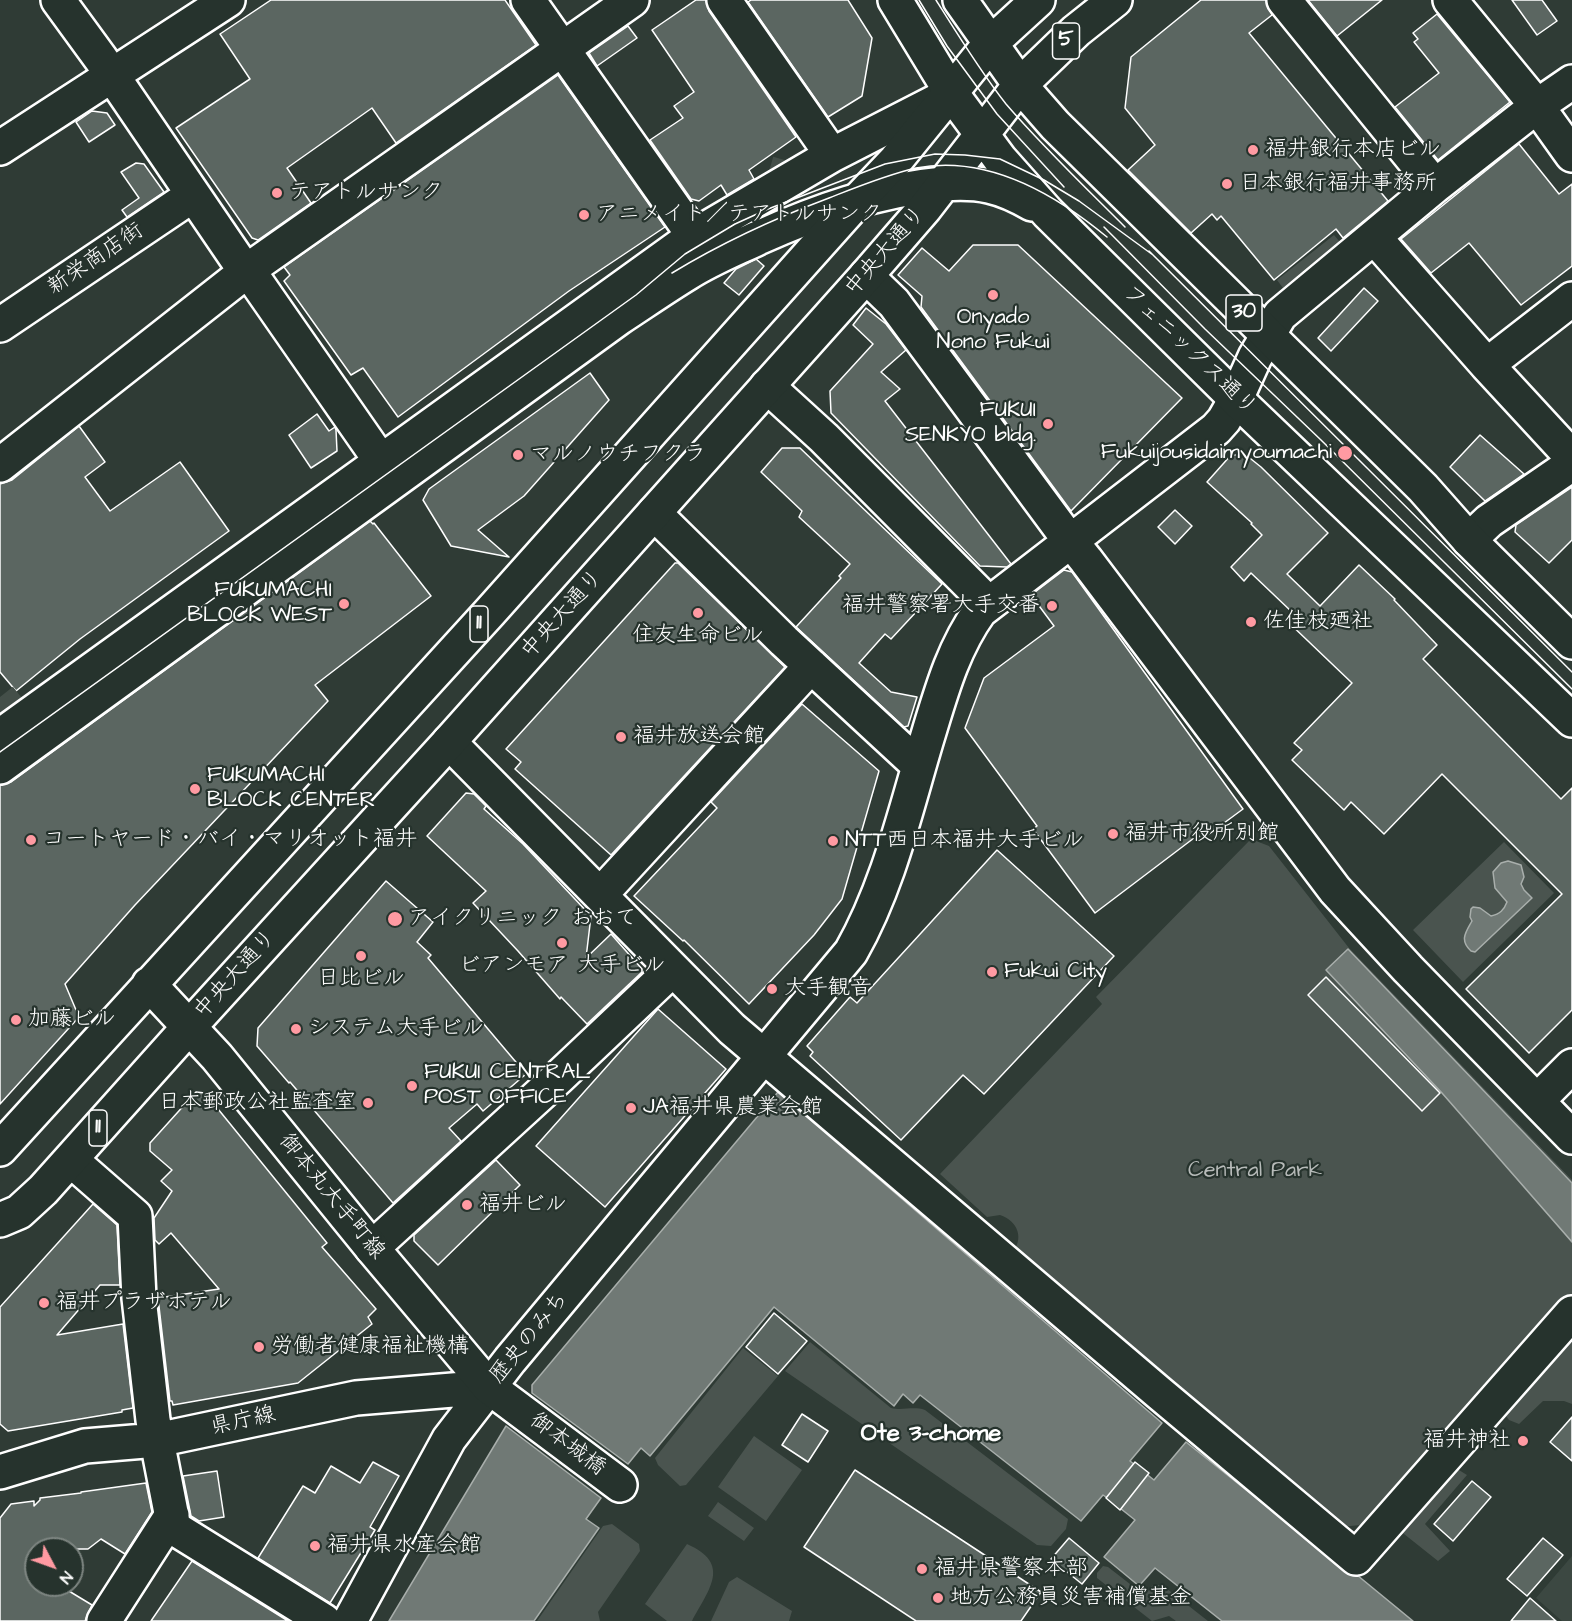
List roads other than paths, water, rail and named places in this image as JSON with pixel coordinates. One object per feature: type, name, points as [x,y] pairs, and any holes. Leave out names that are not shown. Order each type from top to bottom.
[{"type":"street","points":[[58,0],[388,472]]},
{"type":"street","points":[[0,148],[228,0]]},
{"type":"street","points":[[528,0],[694,236]]},
{"type":"street","points":[[0,465],[248,270],[632,0]]},
{"type":"street","points":[[724,0],[832,155]]},
{"type":"street","name":"フェニックス通り","points":[[895,0],[951,94],[981,134],[1048,213],[1236,399],[1572,720]]},
{"type":"street","points":[[960,0],[1020,85]]},
{"type":"street","name":"5","points":[[990,44],[1038,0]]},
{"type":"street","name":"中央大通り","points":[[0,1220],[19,1212],[43,1190],[189,1026],[449,742],[866,276],[925,208],[1020,85],[1060,46],[1115,0]]},
{"type":"street","points":[[1284,0],[1436,186]]},
{"type":"street","points":[[1450,0],[1537,106],[1572,155]]},
{"type":"street","points":[[0,767],[694,236],[832,155],[951,94],[990,44]]},
{"type":"street","name":"歴史のみち","points":[[350,1621],[449,1439],[502,1396],[755,1068],[851,952],[864,929],[893,855],[918,765],[952,660],[980,611],[1216,429],[1236,399],[1267,335],[1280,315],[1436,186],[1537,106],[1572,82]]},
{"type":"street","name":"30","points":[[1020,85],[1055,125],[1423,488],[1469,540],[1572,642]]},
{"type":"street","name":"11","points":[[0,1149],[498,603],[896,160],[951,94]]},
{"type":"street","points":[[0,736],[619,318],[690,272],[734,249],[798,220],[859,199],[908,188],[972,183],[998,187],[1014,193],[1048,213]]},
{"type":"street","name":"新栄商店街","points":[[0,325],[193,195]]},
{"type":"street","points":[[1374,237],[1572,458]]},
{"type":"street","points":[[734,249],[761,246],[779,256],[785,266],[785,278],[774,294]]},
{"type":"street","points":[[866,276],[894,303],[1335,890],[1408,969],[1572,1137]]},
{"type":"street","points":[[1487,365],[1572,299]]},
{"type":"street","points":[[767,386],[824,438],[988,603]]},
{"type":"street","points":[[1469,540],[1489,521],[1572,464]]},
{"type":"street","points":[[654,513],[811,666],[918,765]]},
{"type":"street","points":[[600,895],[811,666]]},
{"type":"street","points":[[449,742],[732,1029],[755,1068],[1149,1385],[1356,1558],[1572,1313]]},
{"type":"street","points":[[372,1248],[672,970]]},
{"type":"street","name":"御本丸大手町線","points":[[149,984],[217,1057],[372,1248],[502,1396]]},
{"type":"street","points":[[1536,1101],[1572,1066]]},
{"type":"street","points":[[70,1160],[135,1216],[139,1298],[157,1440],[174,1528],[324,1621]]},
{"type":"street","name":"県庁線","points":[[0,1472],[85,1446],[157,1440],[356,1398],[502,1396]]},
{"type":"street","name":"御本城橋","points":[[502,1396],[620,1485]]},
{"type":"street","points":[[104,1621],[172,1515]]},
{"type":"tunnel","points":[[780,193],[792,151]]},
{"type":"tunnel","points":[[0,697],[19,721]]},
{"type":"tram line","points":[[919,0],[947,46],[997,114],[1064,187]]},
{"type":"tram line","points":[[936,0],[978,66],[1006,104],[1125,227]]},
{"type":"tram line","points":[[0,752],[636,295],[685,254],[735,224],[768,209],[885,164],[935,154],[1000,159],[1044,180],[1079,201],[1153,255]]},
{"type":"tram line","points":[[672,273],[729,241],[808,206],[894,174],[916,168],[942,165],[994,172],[1018,181],[1065,206],[1107,237]]},
{"type":"tram line","points":[[1104,227],[1572,689]]},
{"type":"tram line","points":[[1149,251],[1572,672]]},
{"type":"place","name":"福井銀行本店ビル","points":[[1253,150]]},
{"type":"place","name":"日本銀行福井事務所","points":[[1227,184]]},
{"type":"place","name":"テアトルサンク","points":[[277,193]]},
{"type":"place","name":"アニメイト／テアトルサンク","points":[[584,215]]},
{"type":"place","name":"Onyado Nono Fukui","points":[[993,295]]},
{"type":"place","name":"FUKUI SENKYO bldg.","points":[[1048,424]]},
{"type":"place","name":"Fukuijousidaimyoumachi","points":[[1345,453]]},
{"type":"place","name":"マルノウチフクラ","points":[[518,455]]},
{"type":"place","name":"FUKUMACHI BLOCK WEST","points":[[344,604]]},
{"type":"place","name":"福井警察署大手交番","points":[[1052,606]]},
{"type":"place","name":"住友生命ビル","points":[[698,613]]},
{"type":"place","name":"佐佳枝廼社","points":[[1251,622]]},
{"type":"place","name":"福井放送会館","points":[[621,737]]},
{"type":"place","name":"FUKUMACHI BLOCK CENTER","points":[[195,789]]},
{"type":"place","name":"福井市役所別館","points":[[1113,834]]},
{"type":"place","name":"コートヤード・バイ・マリオット福井","points":[[31,840]]},
{"type":"place","name":"NTT西日本福井大手ビル","points":[[833,841]]},
{"type":"place","name":"アイクリニック おおて","points":[[395,919]]},
{"type":"place","name":"ビアンモア 大手ビル","points":[[562,943]]},
{"type":"place","name":"日比ビル","points":[[361,956]]},
{"type":"place","name":"Fukui City","points":[[992,972]]},
{"type":"place","name":"大手観音","points":[[772,989]]},
{"type":"place","name":"加藤ビル","points":[[16,1020]]},
{"type":"place","name":"システム大手ビル","points":[[296,1029]]},
{"type":"place","name":"FUKUI CENTRAL POST OFFICE","points":[[412,1086]]},
{"type":"place","name":"日本郵政公社監査室","points":[[368,1103]]},
{"type":"place","name":"JA福井県農業会館","points":[[631,1108]]},
{"type":"place","name":"福井ビル","points":[[467,1205]]},
{"type":"place","name":"福井プラザホテル","points":[[44,1303]]},
{"type":"place","name":"労働者健康福祉機構","points":[[259,1347]]},
{"type":"place","name":"福井神社","points":[[1523,1441]]},
{"type":"place","name":"福井県水産会館","points":[[315,1546]]},
{"type":"place","name":"福井県警察本部","points":[[922,1569]]},
{"type":"place","name":"地方公務員災害補償基金","points":[[938,1598]]},
{"type":"district","name":"Ote 3-chome","points":[[931,1435]]},
{"type":"park label","name":"Central Park","points":[[1255,1171]]}]
